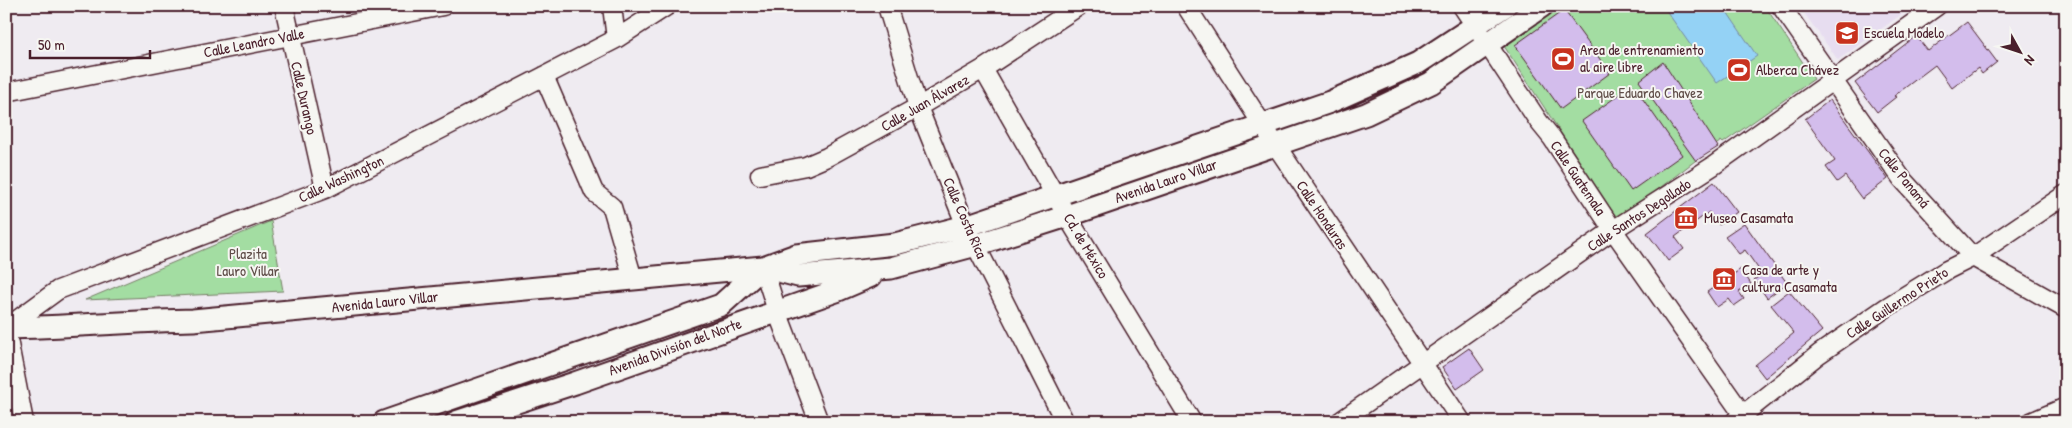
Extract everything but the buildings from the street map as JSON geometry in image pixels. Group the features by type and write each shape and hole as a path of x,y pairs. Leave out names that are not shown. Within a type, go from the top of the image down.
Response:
{"main road":[{"name":"Avenida Lauro Villar","path":"763,267 798,276 892,268 976,245 1068,216 1366,114 1431,83 1482,35 1505,6"},
{"name":"Avenida Lauro Villar","path":"6,328 66,327 140,321 193,320 763,267 796,255 895,244 966,226 1342,97 1482,35 1542,6"},
{"name":"Avenida División del Norte","path":"384,422 720,305 763,267"},
{"name":"Avenida División del Norte","path":"456,422 575,383 836,291 892,268"},
{"path":"567,358 575,383"}],"street":[{"name":"Calle Durango","path":"284,6 326,189"},
{"name":"Calle Leandro Valle","path":"6,92 443,6"},
{"path":"612,6 616,39"},
{"name":"Calle Washington","path":"6,328 58,290 326,189 616,39 667,6"},
{"name":"Calle Costa Rica","path":"887,6 918,108 966,226 1065,422"},
{"name":"Calle Juan Álvarez","path":"760,175 806,166 918,108 983,69 1079,6"},
{"name":"Calle Honduras","path":"1186,6 1275,144 1462,422"},
{"name":"Calle Guatemala","path":"1462,6 1538,122 1552,138 1742,419"},
{"name":"Calle Panamá","path":"1781,6 1902,179 1972,257 2066,309"},
{"name":"Calle Santos Degollado","path":"1339,422 1613,230 1713,166 1937,6"},
{"name":"Cd. de México","path":"983,69 1068,216 1192,422"},
{"path":"544,76 594,192 612,207 633,279"},
{"name":"Calle Guillermo Prieto","path":"1742,419 1819,354 1887,307 1972,257 2066,194"},
{"path":"763,267 777,311 819,422"},
{"path":"6,328 24,422"},
{"path":"2031,422 2066,407"}],"shaded area":[{"name":"Escuela Modelo","path":"1799,6 1913,6 1838,60"}],"green space":[{"name":"Parque Eduardo Chavez","path":"1557,6 1765,6 1814,79 1723,143 1721,141 1618,220 1502,43"},
{"name":"Plazita Lauro Villar","path":"271,221 283,291 85,300"}],"water":[{"path":"1663,6 1723,6 1757,56 1717,83"}],"place":[{"name":"Escuela Modelo","path":"1847,33"},
{"name":"Area de entrenamiento al aire libre","path":"1563,59"},
{"name":"Alberca Chávez","path":"1739,70"},
{"name":"Museo Casamata","path":"1686,218"},
{"name":"Casa de arte y cultura Casamata","path":"1724,279"}]}
